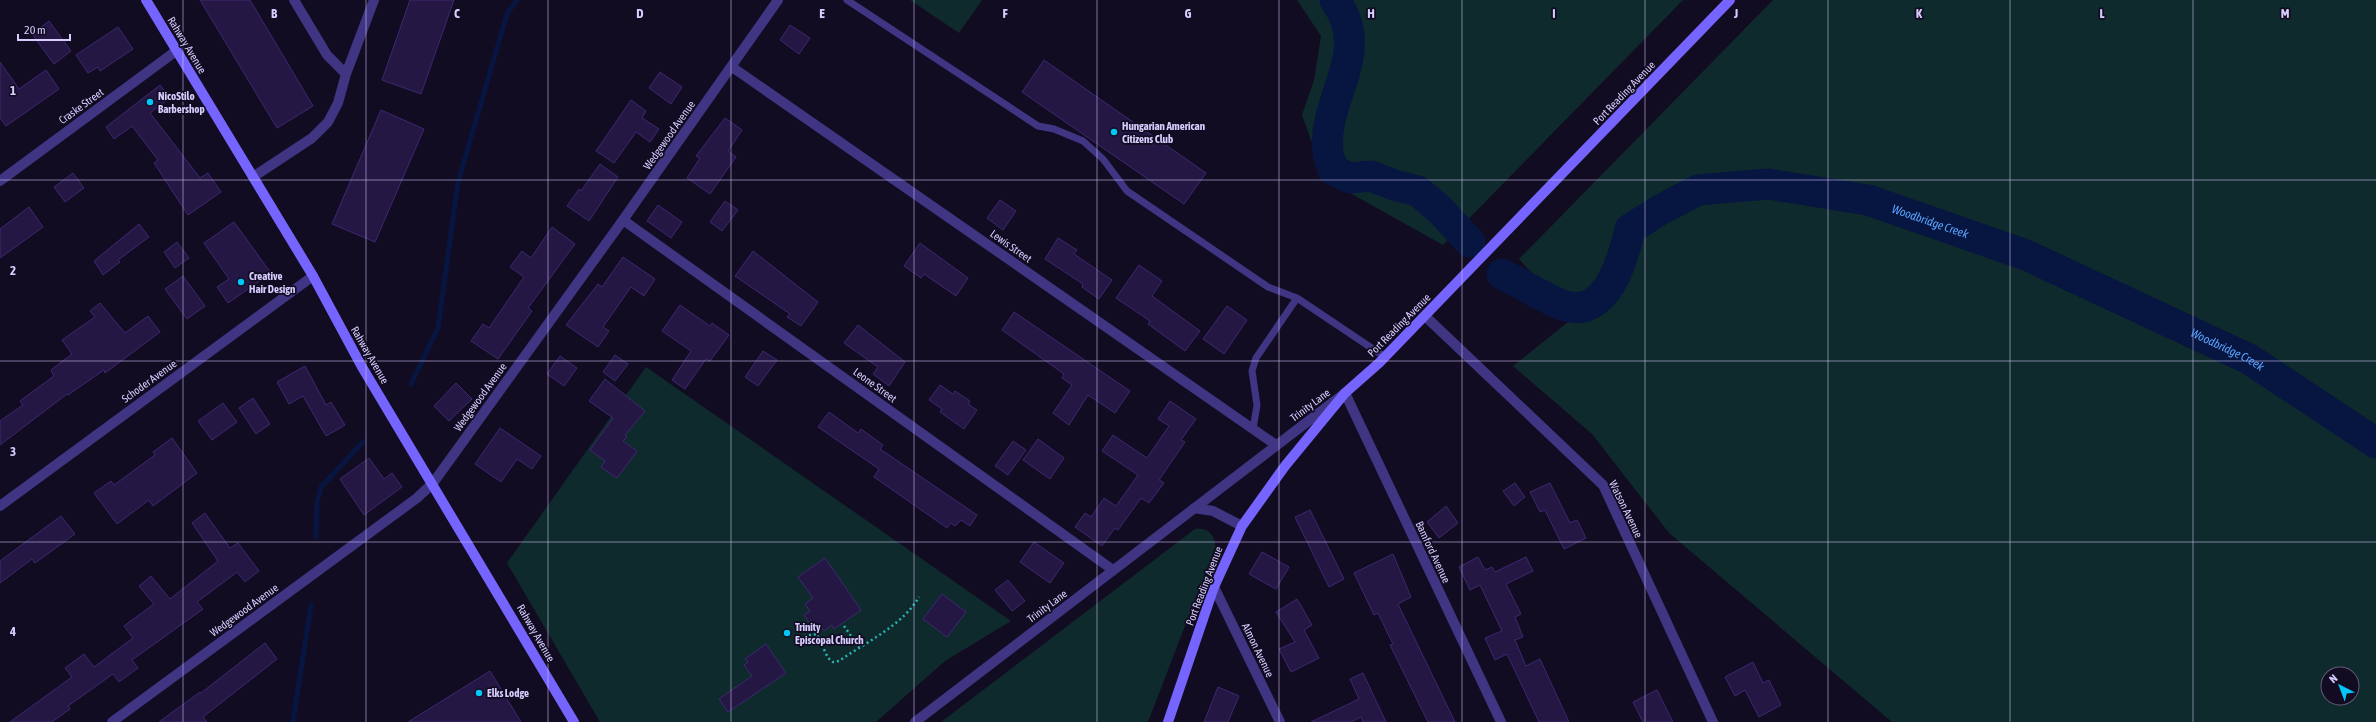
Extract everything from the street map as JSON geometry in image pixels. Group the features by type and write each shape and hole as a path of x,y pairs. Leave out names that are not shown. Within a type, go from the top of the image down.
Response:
{"main road":[{"name":"Rahway Avenue","path":"146,0 313,276 362,367 433,483 574,722"},
{"name":"Port Reading Avenue","path":"1168,722 1214,588 1242,526 1285,466 1345,393 1385,357 1730,0"}],"street":[{"path":"294,0 327,55 346,74"},
{"path":"253,177 321,131 334,113 346,74 374,0"},
{"name":"Wedgewood Avenue","path":"115,721 417,498 433,483 623,220 778,0"},
{"name":"Craske Street","path":"0,181 176,51"},
{"name":"Lewis Street","path":"732,67 1276,445"},
{"name":"Leone Street","path":"623,220 1113,570"},
{"name":"Schoder Avenue","path":"0,506 313,276"},
{"name":"Watson Avenue","path":"1425,316 1603,485 1713,722"},
{"name":"Trinity Lane","path":"915,722 1345,393"},
{"name":"Bamford Avenue","path":"1345,393 1500,722"},
{"path":"1194,508 1213,511 1242,526"},
{"name":"Almon Avenue","path":"1214,588 1280,722"}],"lane":[{"path":"847,0 1038,126 1054,130 1083,142 1103,158 1127,191 1268,287 1297,298 1385,357"},
{"path":"1253,429 1257,405 1252,371 1256,358 1297,298"}],"path":[{"path":"816,628 817,634 828,658 833,662 839,661 896,622 912,609 919,597"},
{"path":"844,626 859,647"},
{"path":"804,636 817,634"}],"green space":[{"path":"910,0 982,0 959,33"},
{"path":"1297,0 1683,0 1443,245 1325,179 1302,115 1314,80 1321,36"},
{"path":"1773,0 2376,0 2376,722 1892,722 1669,533 1592,434 1513,366 1573,318 1519,259"},
{"path":"646,367 1011,621 945,661 876,722 600,722 507,563"},
{"path":"1195,529 1204,529 1210,533 1214,539 1215,548 1148,722 941,722"}],"building":[{"path":"200,0 250,0 313,106 277,128"},
{"path":"410,0 454,0 421,94 382,80"},
{"path":"49,21 71,51 54,64 32,34"},
{"path":"790,25 810,38 799,54 780,40"},
{"path":"118,27 133,49 100,71 98,67 88,73 76,55"},
{"name":"Hungarian American Citizens Club","path":"1044,60 1206,173 1184,204 1022,92"},
{"path":"0,62 19,89 46,70 59,89 6,126 0,118"},
{"path":"660,72 682,87 671,104 649,88"},
{"path":"160,85 170,98 150,113 200,178 208,173 221,192 188,215 154,163 158,160 132,126 114,139 106,127"},
{"path":"631,100 646,111 642,118 659,129 650,142 636,132 614,163 596,151"},
{"path":"381,110 424,129 375,242 332,224"},
{"path":"725,118 742,130 728,151 736,157 710,194 687,178 700,158 696,156"},
{"path":"600,164 618,177 589,221 567,206 579,189 581,191"},
{"path":"73,173 84,188 65,202 54,187"},
{"path":"1000,200 1016,211 1003,230 987,218"},
{"path":"725,201 738,210 722,231 710,222"},
{"path":"658,205 682,222 671,238 647,221"},
{"path":"29,207 43,227 0,258 0,229"},
{"path":"234,222 271,273 228,303 217,287 229,279 204,243"},
{"path":"139,224 149,237 118,260 120,262 103,275 94,261"},
{"path":"552,227 575,244 528,308 532,311 498,359 471,341 483,324 489,328 524,277 510,267 522,251 531,258"},
{"path":"1058,238 1077,250 1074,254 1112,280 1099,299 1082,287 1083,284 1045,259"},
{"path":"177,242 189,258 175,268 164,252"},
{"path":"920,243 968,278 956,296 924,274 921,278 904,266"},
{"path":"753,251 818,302 801,326 787,317 790,314 735,276"},
{"path":"623,257 655,279 644,296 631,287 603,327 609,331 598,347 566,325 598,284 602,287"},
{"path":"1139,265 1162,281 1152,296 1200,331 1185,351 1148,324 1150,321 1116,298"},
{"path":"183,276 205,306 187,319 165,289"},
{"path":"100,303 125,333 148,316 160,332 105,373 104,370 68,395 67,394 0,445 0,421 23,405 20,401 54,376 51,370 72,354 62,340 95,317 90,311"},
{"path":"680,305 710,326 712,323 729,335 710,361 706,359 685,389 672,380 691,351 662,331"},
{"path":"1227,306 1247,320 1224,354 1203,339"},
{"path":"1014,312 1130,391 1115,413 1088,395 1069,425 1053,413 1072,385 1062,378 1064,374 1002,330"},
{"path":"858,325 905,362 889,386 873,374 878,367 844,343"},
{"path":"763,351 777,360 758,386 745,377"},
{"path":"615,355 628,364 615,381 603,372"},
{"path":"560,356 577,368 564,386 547,374"},
{"path":"305,366 326,405 331,402 345,425 326,436 303,396 289,404 277,382"},
{"path":"605,379 645,411 625,435 627,437 623,441 637,451 617,478 601,467 605,461 590,450 613,418 589,401"},
{"path":"456,383 472,399 449,421 434,406"},
{"path":"940,385 953,394 955,391 970,401 968,404 977,410 964,429 940,412 942,409 929,400"},
{"path":"253,398 270,424 256,434 239,408"},
{"path":"1170,401 1196,419 1181,440 1185,442 1159,480 1164,483 1149,503 1141,498 1118,530 1115,528 1102,546 1075,527 1085,513 1091,517 1104,498 1116,506 1138,475 1102,451 1113,435 1147,458 1169,426 1158,419"},
{"path":"223,403 237,422 212,440 198,421"},
{"path":"829,412 858,433 861,429 883,445 880,449 977,515 970,526 961,520 955,526 951,523 947,528 874,477 879,469 818,427"},
{"path":"500,428 541,456 532,469 517,459 501,482 475,464"},
{"path":"172,438 197,473 153,506 149,500 117,524 94,493 111,481 114,485 155,455 153,452"},
{"path":"1038,439 1064,458 1050,479 1023,460"},
{"path":"1013,441 1026,450 1008,475 995,466"},
{"path":"369,458 384,479 392,473 402,487 364,515 340,479"},
{"path":"1515,483 1525,497 1514,506 1503,491"},
{"path":"1550,483 1570,523 1577,520 1586,538 1564,549 1545,510 1540,512 1530,492"},
{"path":"1446,506 1458,523 1439,538 1427,522"},
{"path":"1310,510 1344,579 1329,587 1295,517"},
{"path":"205,513 230,548 238,543 259,571 245,582 237,572 197,602 203,609 132,660 138,668 119,682 113,674 68,706 70,709 52,722 10,722 72,677 65,668 84,654 94,667 133,638 124,626 154,604 139,586 151,576 170,599 218,561 192,523"},
{"path":"61,516 75,534 35,563 32,559 0,583 0,561"},
{"path":"1034,542 1064,563 1050,583 1020,562"},
{"path":"1262,552 1289,567 1276,589 1249,574"},
{"path":"1393,554 1411,597 1398,604 1455,722 1428,722 1390,645 1393,644 1378,613 1374,615 1354,573"},
{"path":"1478,557 1485,570 1492,567 1495,572 1526,557 1533,571 1506,584 1521,614 1515,617 1523,637 1515,640 1526,666 1540,659 1569,722 1539,722 1507,654 1495,660 1485,638 1502,631 1480,585 1470,590 1459,567"},
{"path":"825,558 861,610 834,629 832,625 824,631 818,623 812,627 804,615 810,611 805,604 813,598 798,577"},
{"path":"1008,580 1025,601 1012,611 995,590"},
{"path":"942,594 966,612 947,637 923,619"},
{"path":"1297,599 1312,625 1304,630 1319,658 1291,672 1279,649 1295,642 1276,612"},
{"path":"265,643 277,659 203,717 207,722 159,722 200,692 201,693"},
{"path":"766,644 786,673 728,712 719,699 752,676 744,665 748,662 745,659"},
{"path":"1753,662 1763,683 1769,680 1781,705 1759,717 1745,690 1735,696 1725,677"},
{"name":"Elks Lodge","path":"490,671 521,722 408,722"},
{"path":"1363,673 1386,722 1363,722 1361,717 1351,722 1311,722 1359,699 1350,679"},
{"path":"1218,687 1239,696 1228,722 1204,722"},
{"path":"1657,690 1673,722 1643,722 1633,702"}],"waterway":[{"path":"411,384 438,328 458,182 507,14 517,0"},
{"name":"Woodbridge Creek","path":"1335,0 1346,20 1349,39 1348,58 1344,76 1332,113 1328,133 1328,153 1333,170 1350,178 1371,176 1394,185 1418,191 1439,209 1470,242"},
{"name":"Woodbridge Creek","path":"1502,274 1554,302 1578,308 1591,304 1601,296 1610,284 1623,256 1630,229 1660,210 1698,190 1768,184 1868,200 2026,255 2249,359 2376,443"},
{"path":"316,537 317,502 321,487 363,442"},
{"path":"293,722 311,605"}],"place":[{"name":"NicoStilo Barbershop","path":"150,102"},
{"name":"Hungarian American Citizens Club","path":"1114,132"},
{"name":"Creative Hair Design","path":"241,282"},
{"name":"Trinity Episcopal Church","path":"787,633"},
{"name":"Elks Lodge","path":"479,693"}]}
